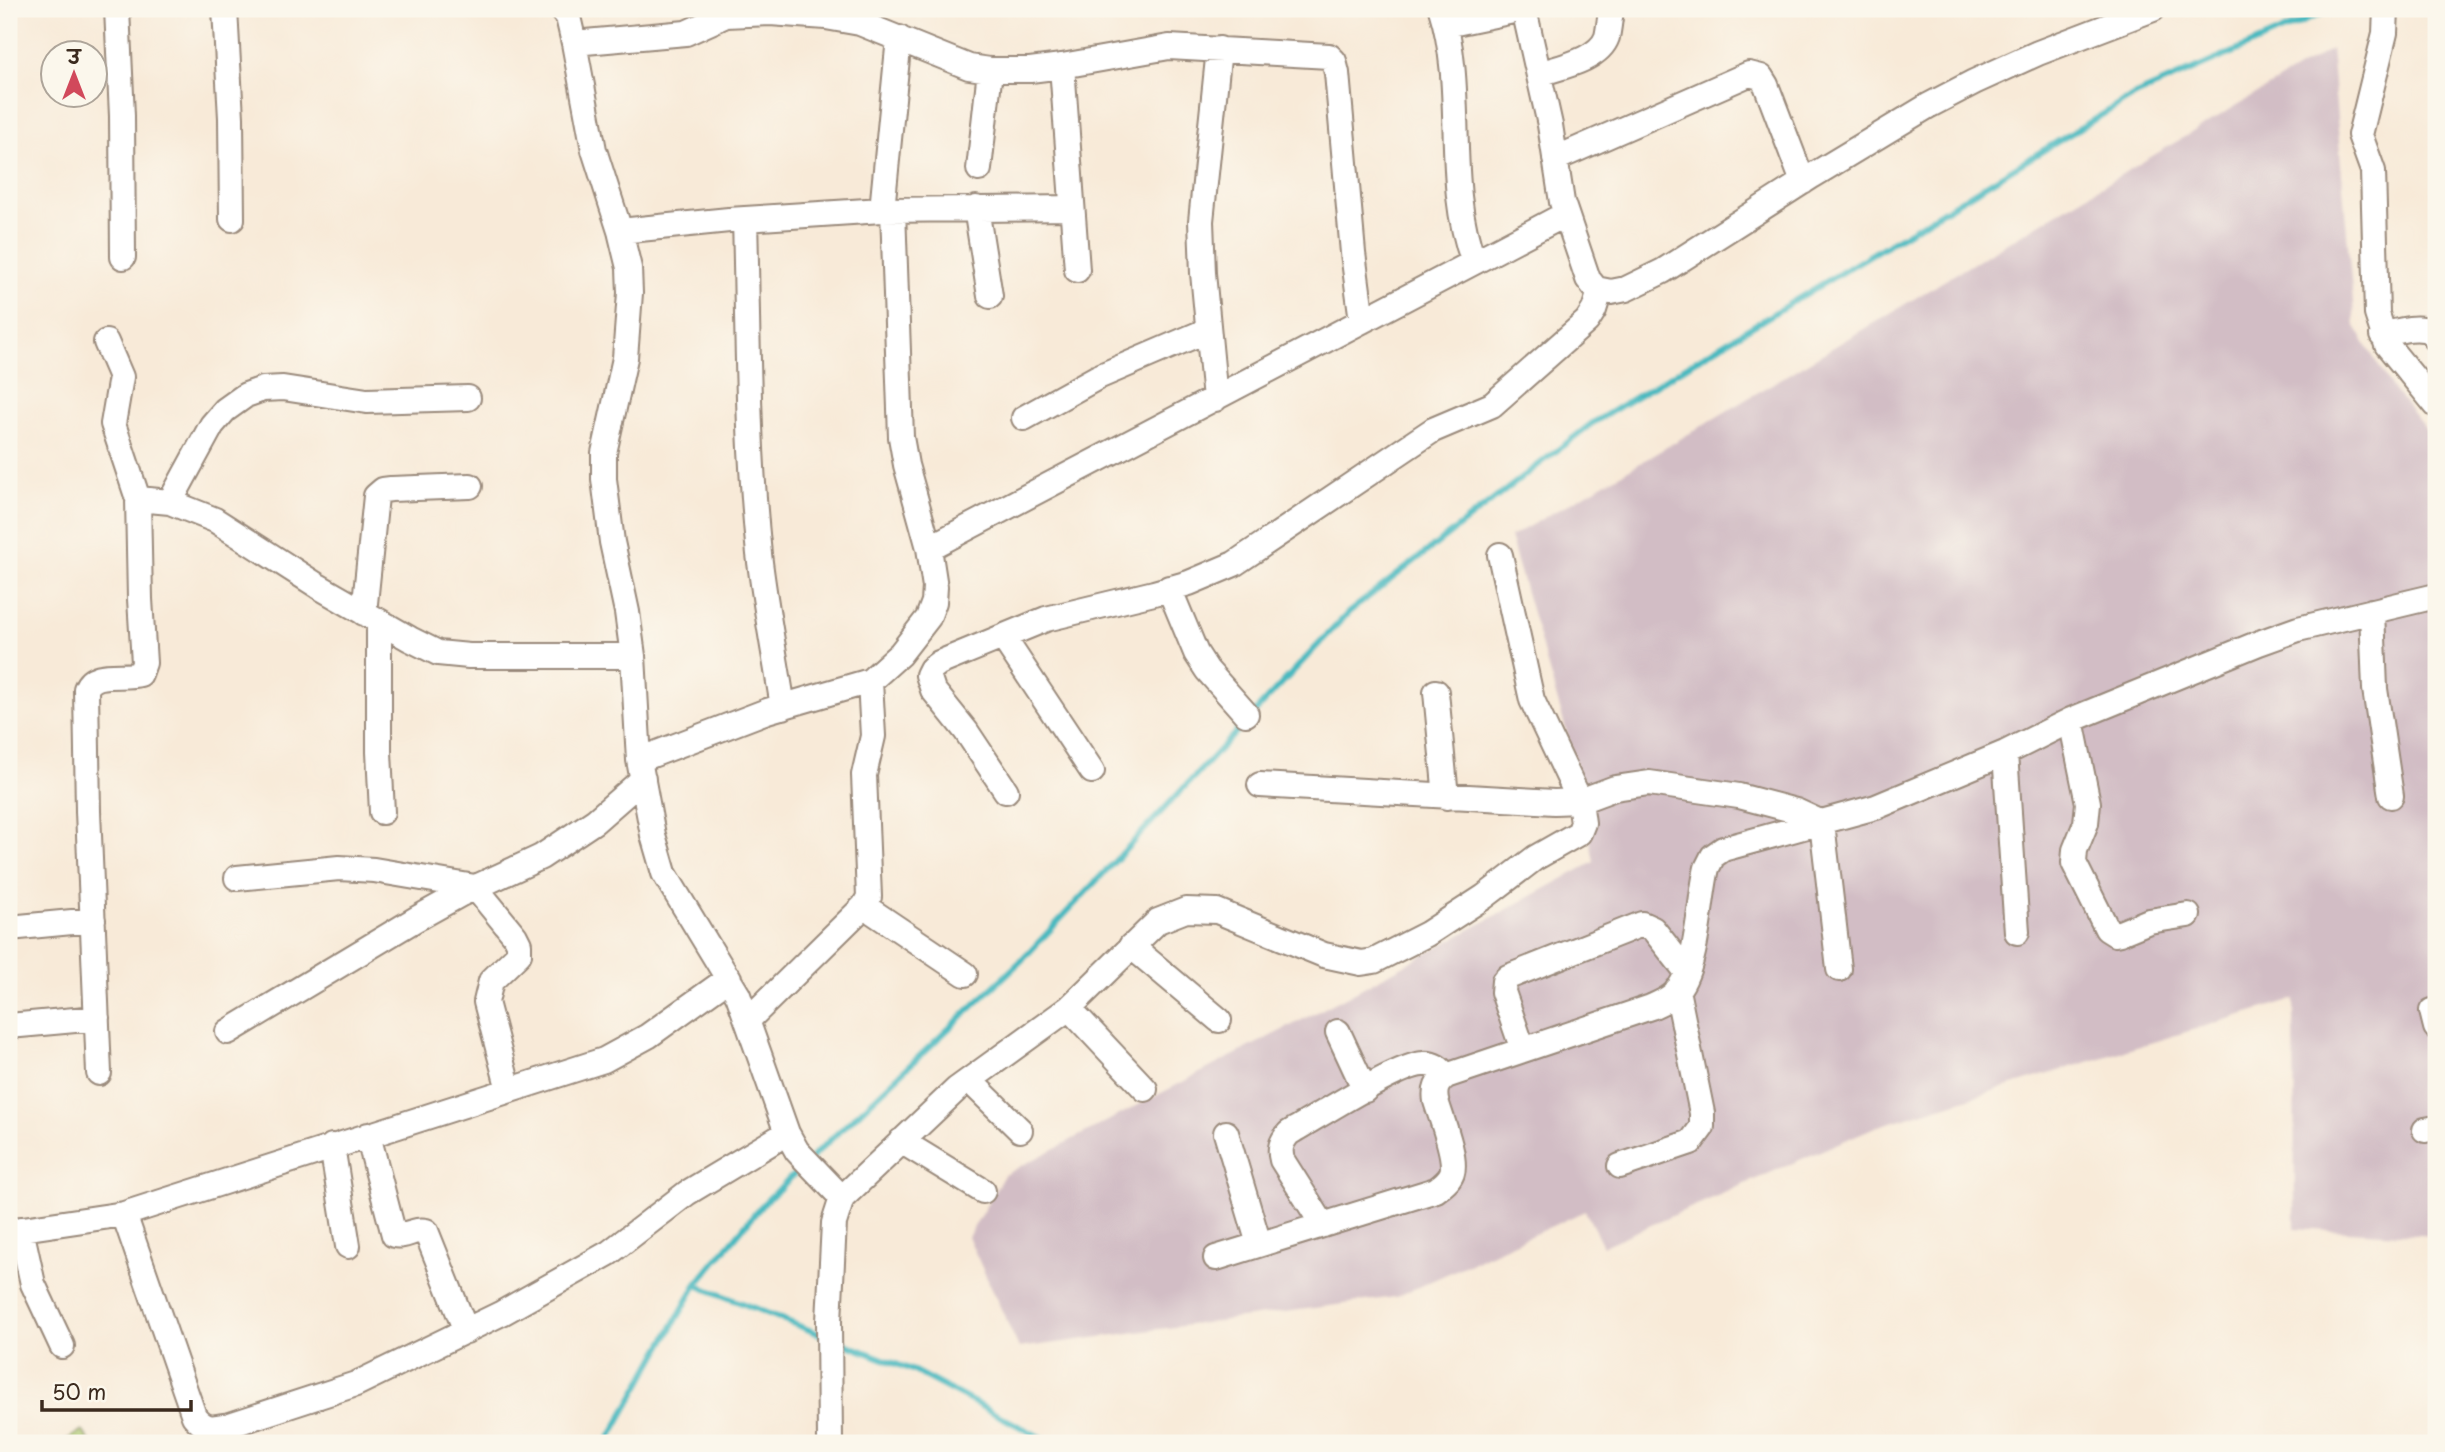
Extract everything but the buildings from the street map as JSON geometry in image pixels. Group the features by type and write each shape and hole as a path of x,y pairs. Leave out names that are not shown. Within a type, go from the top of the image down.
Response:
{"street":[{"path":"117,9 122,116 122,257"},
{"path":"225,9 231,118 232,219"},
{"path":"1474,262 1461,220 1450,50 1444,17 1524,9 1566,214 1588,279 1593,287 1600,291 1626,289 1663,271 1928,106 1974,82 2038,53 2153,9"},
{"path":"1539,74 1570,64 1598,50 1607,36 1611,9"},
{"path":"566,11 594,150 620,230 629,268 630,293 625,358 604,453 604,478 612,542 627,612 641,770 653,835 664,873 729,978 748,1020 787,1133 797,1151 842,1198"},
{"path":"574,43 686,33 715,18 733,14 826,13 860,23 969,67 990,70 1030,70 1062,66 1153,48 1326,55 1334,61 1338,73 1353,253 1362,321"},
{"path":"2386,21 2360,135 2373,171 2375,299 2382,335 2436,405"},
{"path":"228,1032 416,919 475,887 541,857 595,821 641,770 713,730 870,681 900,654 928,618 934,602 934,586 929,548 901,437 887,210 898,38"},
{"path":"1215,399 1201,221 1219,49"},
{"path":"1062,66 1077,270"},
{"path":"979,169 990,70"},
{"path":"1555,159 1749,74 1761,77 1766,85 1803,182"},
{"path":"975,208 990,296"},
{"path":"620,230 887,210 1071,208"},
{"path":"929,548 1566,214"},
{"path":"745,219 748,387 755,508 783,707"},
{"path":"1006,791 966,732 933,690 928,675 931,669 939,663 1046,619 1169,589 1234,564 1433,430 1492,405 1587,321 1600,291"},
{"path":"2382,335 2424,328 2435,333"},
{"path":"1024,418 1098,377 1208,330"},
{"path":"99,1073 88,811 86,689 89,681 96,677 131,676 144,670 138,499 113,424 121,377 106,342"},
{"path":"170,502 212,425 225,410 246,395 263,389 283,388 367,401 468,398"},
{"path":"382,812 372,617 376,496 383,490 391,489 470,486"},
{"path":"138,499 170,502 215,520 372,617 438,653 468,656 633,656"},
{"path":"830,1443 829,1321 834,1223 842,1198 970,1080 1069,1008 1158,921 1186,911 1207,909 1227,914 1324,955 1361,963 1374,961 1427,934 1484,897 1535,858 1577,835 1583,823 1580,801 1532,700 1500,555"},
{"path":"1169,589 1196,653 1207,670 1246,714"},
{"path":"1216,1258 1436,1189 1446,1183 1452,1174 1453,1162 1435,1090 1438,1083 1446,1076 1667,1000 1682,981 1707,867 1713,856 1723,849 1876,807 2005,753 2071,720 2298,629 2436,596"},
{"path":"2372,611 2375,689 2391,796"},
{"path":"1003,637 1092,771"},
{"path":"748,1020 864,906 869,889 864,775 873,736 870,681"},
{"path":"1436,692 1446,797"},
{"path":"2071,720 2088,803 2074,863 2103,921 2115,934 2149,921 2188,915"},
{"path":"2005,753 2017,932"},
{"path":"1260,785 1554,803 1580,801 1615,788 1649,783 1739,796 1796,811 1822,823"},
{"path":"1822,823 1839,969"},
{"path":"237,878 339,868 374,870 475,887 497,912 519,944 519,954 491,981 485,1002 509,1090"},
{"path":"864,906 965,974"},
{"path":"9,928 93,920"},
{"path":"1523,1050 1503,992 1504,981 1508,977 1642,924 1653,929 1682,981 1702,1127 1691,1142 1620,1166"},
{"path":"1131,946 1219,1020"},
{"path":"62,1346 33,1284 15,1230 124,1214 604,1060 630,1048 729,978"},
{"path":"1069,1008 1145,1089"},
{"path":"9,1026 97,1018"},
{"path":"1338,1032 1364,1090"},
{"path":"1323,1224 1282,1160 1281,1145 1289,1133 1403,1070 1422,1064 1438,1067 1446,1076"},
{"path":"970,1080 1020,1130"},
{"path":"124,1214 194,1416 201,1426 212,1428 326,1396 466,1331 609,1253 687,1193 787,1133"},
{"path":"1226,1133 1259,1244"},
{"path":"368,1135 394,1235 426,1231 466,1331"},
{"path":"901,1141 982,1192"},
{"path":"332,1146 348,1246"}],"shaded area":[{"path":"2331,49 2355,326 2390,385 2436,442 2436,1236 2295,1228 2294,999 1875,1127 1603,1246 1585,1211 1396,1297 1019,1348 968,1237 1004,1175 1342,999 1594,862 1576,764 1510,537 1630,469"}],"green space":[{"path":"82,1430 91,1443 62,1443"}],"waterway":[{"path":"812,1157 1022,960 1349,612 1591,424 2133,96 2332,9"},
{"path":"607,1443 696,1285 762,1205 804,1165"},
{"path":"696,1285 822,1335"},
{"path":"835,1340 914,1371 1051,1443"}]}
